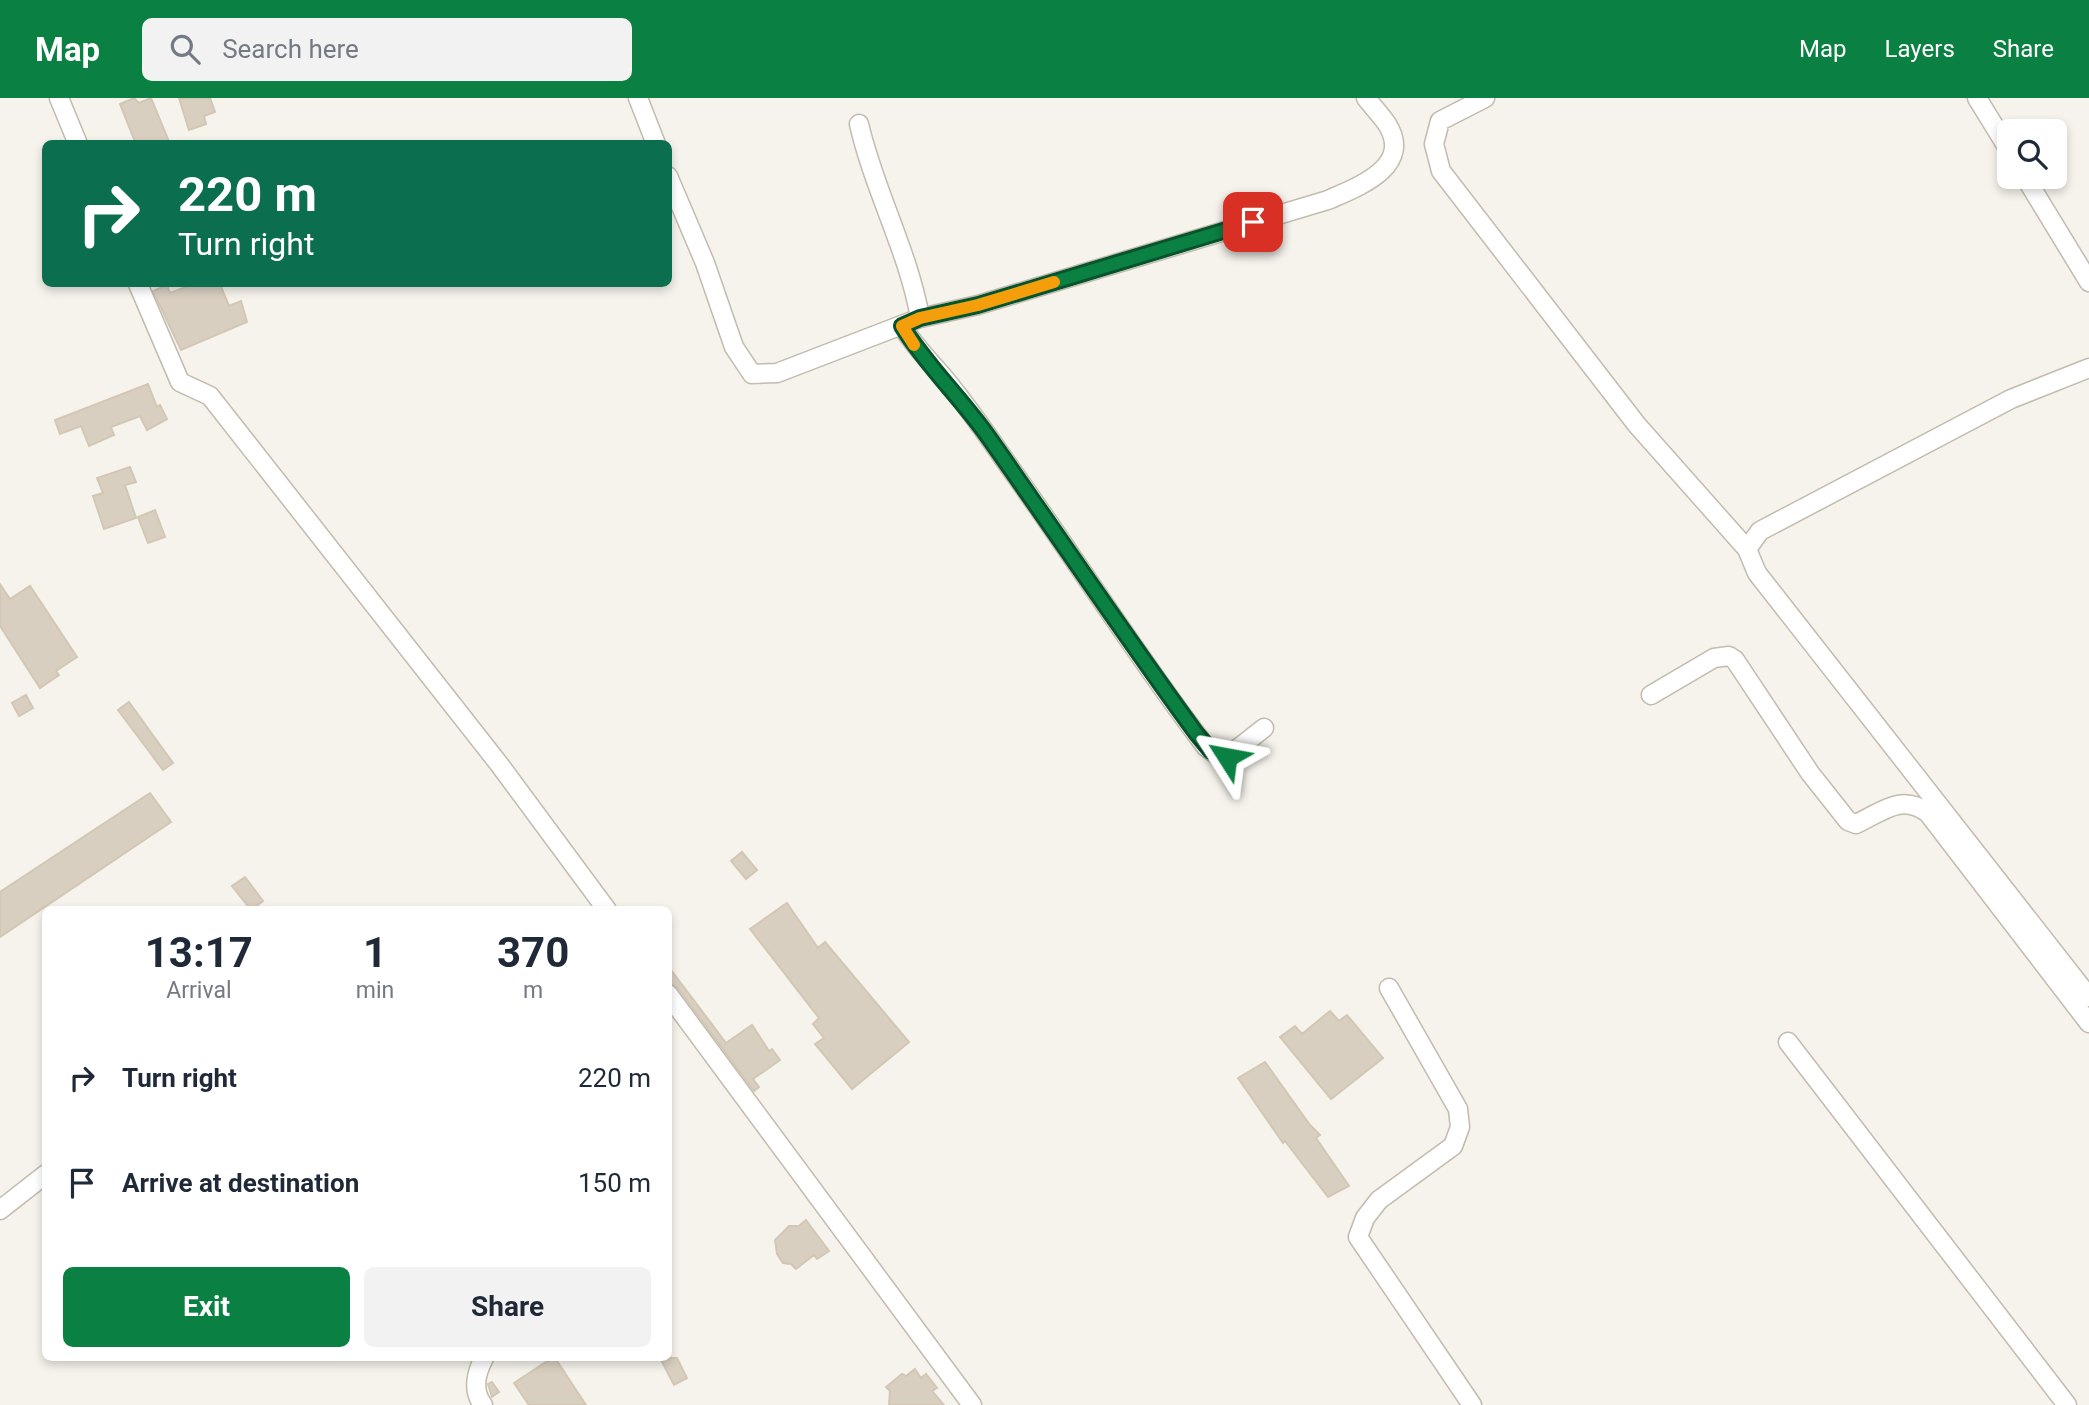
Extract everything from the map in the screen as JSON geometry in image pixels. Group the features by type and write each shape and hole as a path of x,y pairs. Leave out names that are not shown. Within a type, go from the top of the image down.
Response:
{"street":[{"path":"59,98 76,140"},
{"path":"638,98 654,140"},
{"path":"672,185 705,263 734,347 752,374 777,373 920,318 978,305 1328,200 1370,182 1386,167 1393,140 1388,125 1366,98"},
{"path":"1485,98 1440,121 1434,144 1441,171 1637,425 1747,549 1757,573 2089,997"},
{"path":"1979,99 1997,130"},
{"path":"859,124 872,174 909,275 920,318"},
{"path":"2032,189 2089,282"},
{"path":"139,287 180,382 210,396 499,764 604,906"},
{"path":"902,326 914,345 944,378 984,431 1059,535 1102,604 1206,747 1217,755 1227,757 1264,728"},
{"path":"1747,549 1760,531 2011,399 2089,368"},
{"path":"1651,695 1714,658 1729,656 1735,660 1810,773 1850,824 1898,804 1911,804 1928,813 2089,1023"},
{"path":"1389,988 1458,1109 1460,1127 1453,1146 1379,1200 1365,1218 1358,1237 1472,1405"},
{"path":"672,999 972,1405"},
{"path":"1788,1042 2067,1405"},
{"path":"0,1210 42,1177"},
{"path":"482,1361 477,1371 476,1396 483,1405"}],"building":[{"path":"134,98 139,103 151,98 168,140 134,140 120,104"},
{"path":"179,98 210,98 215,112 204,116 206,124 189,130"},
{"path":"168,287 170,293 186,287 221,287 229,306 241,301 247,322 181,350 153,291"},
{"path":"148,384 157,407 160,405 167,419 147,430 140,416 111,427 114,435 89,446 81,426 60,434 55,420"},
{"path":"130,467 136,482 125,485 136,518 104,529 93,496 103,493 97,478"},
{"path":"155,510 165,537 148,543 138,517"},
{"path":"0,584 10,599 30,586 77,657 56,671 59,675 40,688 0,626"},
{"path":"26,695 33,708 19,716 12,703"},
{"path":"129,702 173,763 163,770 118,710"},
{"path":"150,793 171,822 46,906 42,906 42,909 0,937 0,892"},
{"path":"742,852 757,870 746,879 731,861"},
{"path":"245,877 263,901 256,906 248,906 232,886"},
{"path":"787,903 818,948 825,942 909,1042 852,1089 815,1044 824,1038 813,1024 819,1018 750,929"},
{"path":"672,971 726,1043 752,1025 769,1051 772,1049 780,1060 753,1079 759,1087 754,1091 677,987 672,985"},
{"path":"1330,1011 1339,1021 1347,1015 1383,1058 1331,1099 1280,1037 1295,1026 1302,1034"},
{"path":"1265,1062 1320,1135 1316,1138 1349,1186 1328,1197 1285,1141 1283,1143 1238,1078"},
{"path":"806,1220 829,1251 817,1259 814,1255 796,1269 791,1264 783,1263 777,1254 775,1240 789,1226 799,1226"},
{"path":"677,1358 687,1378 674,1385 662,1361"},
{"path":"547,1361 557,1361 586,1405 529,1405 514,1383"},
{"path":"915,1369 921,1378 926,1374 937,1388 932,1391 944,1405 889,1405 890,1391 886,1387 902,1374 906,1376"},
{"path":"492,1382 499,1392 492,1397 488,1384"}],"slow traffic":[{"path":"914,345 902,326 920,318 978,305 1054,282"}],"route":[{"path":"1227,757 1217,755 1206,747 1102,604 1059,535 984,431 944,378 914,345 902,326 920,318 978,305 1253,222"}]}
